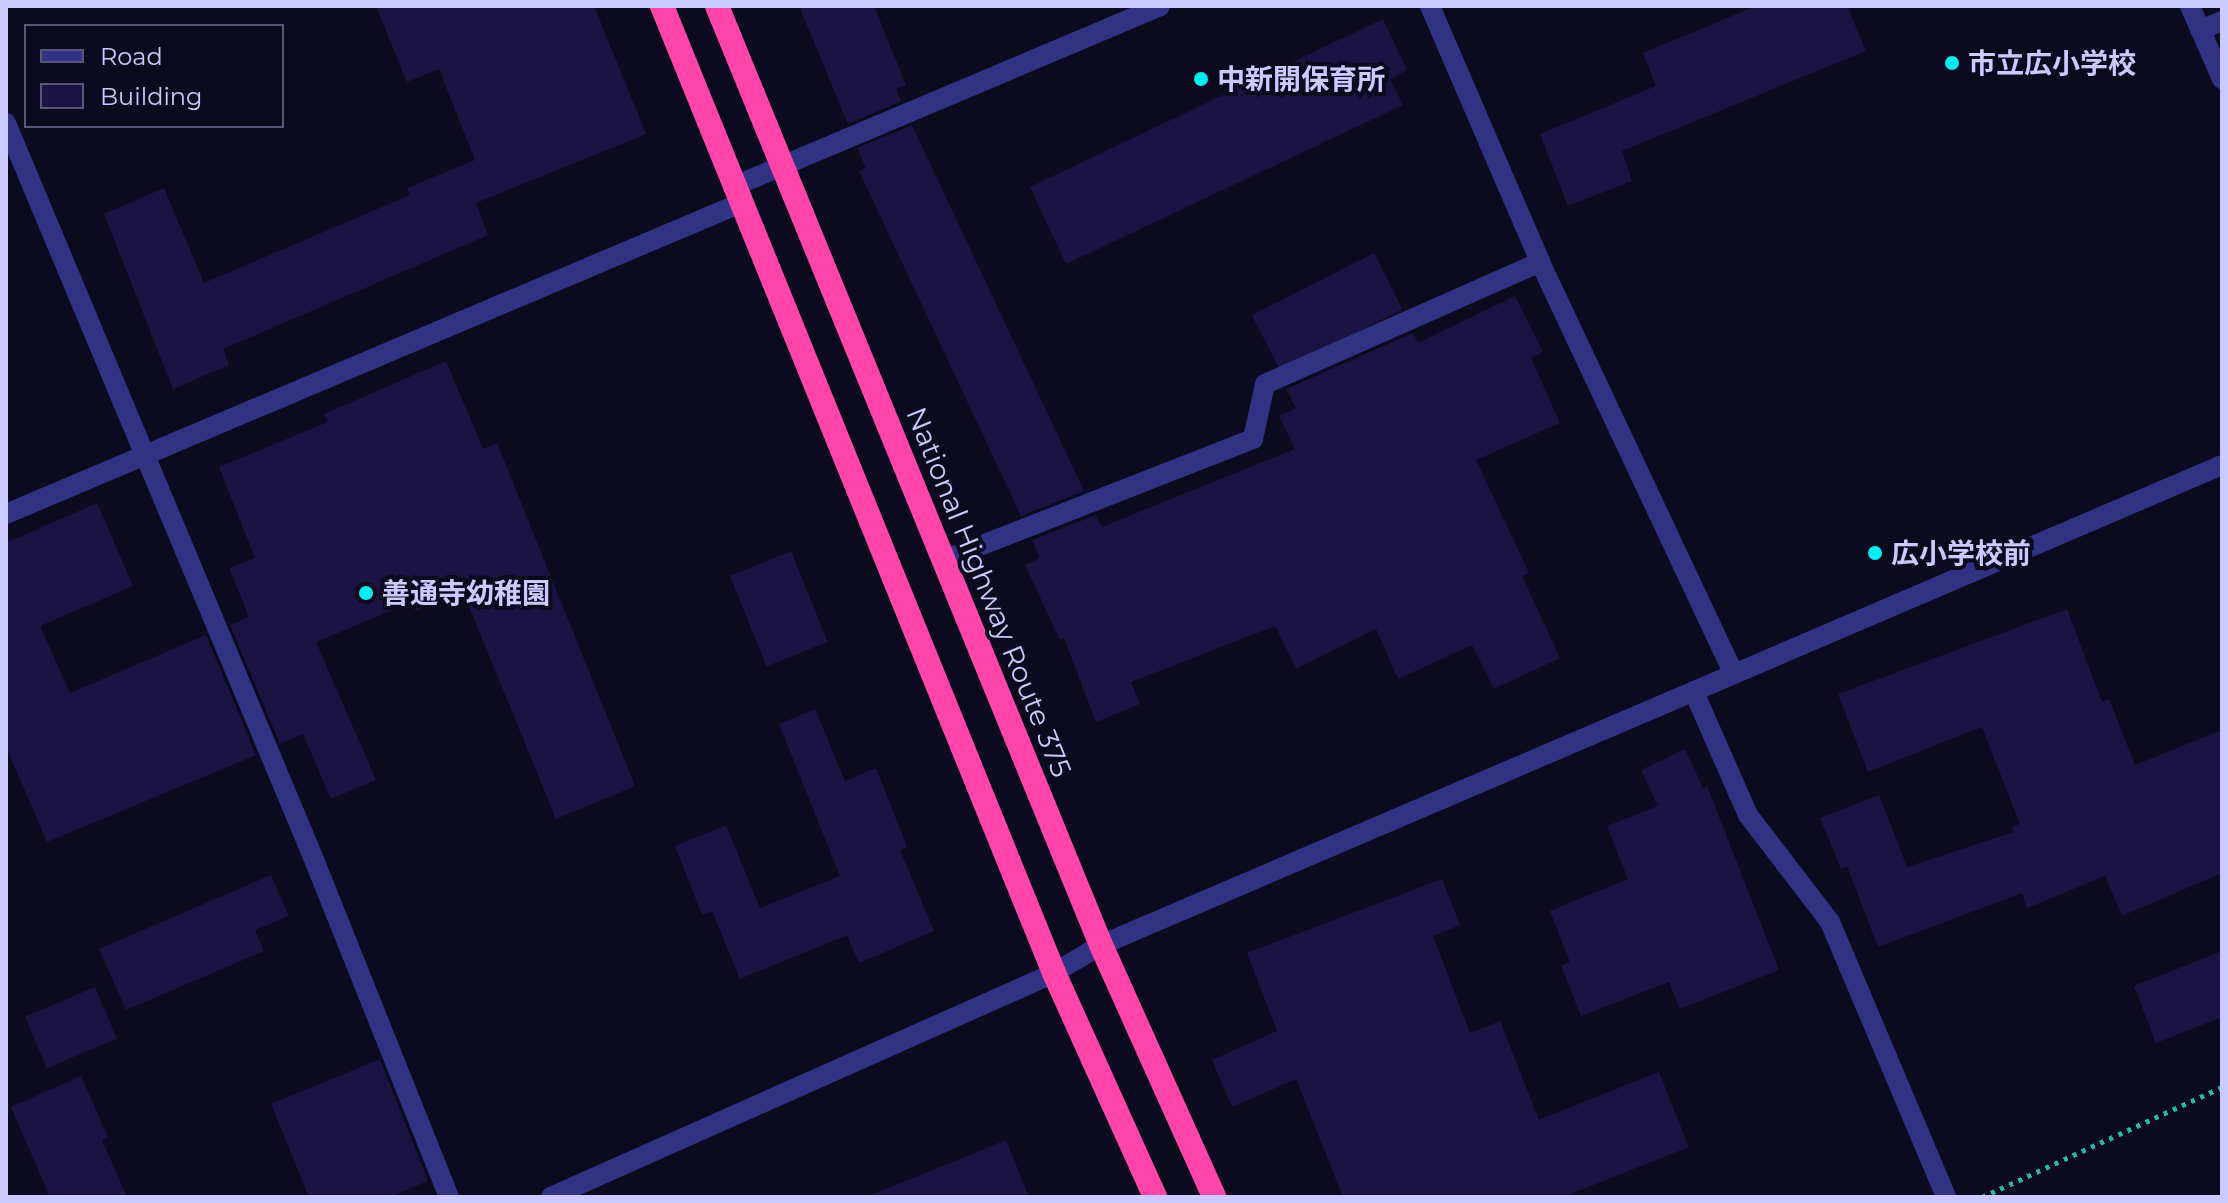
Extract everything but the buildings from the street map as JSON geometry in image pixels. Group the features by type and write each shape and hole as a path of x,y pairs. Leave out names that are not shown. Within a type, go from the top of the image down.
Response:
{"highway":[{"path":"662,6 1054,973 1155,1197"},
{"name":"National Highway Route 375","path":"717,6 1101,945 1214,1197"}],"street":[{"path":"6,514 740,194 782,166 1160,6"},
{"path":"1430,6 1540,262 1734,674"},
{"path":"2190,6 2222,79"},
{"path":"2200,30 2222,21"},
{"path":"6,123 146,455 449,1197"},
{"path":"944,560 1253,439 1265,384 1540,262"},
{"path":"551,1197 1054,973 1101,945 2222,465"},
{"path":"1694,692 1748,815 1830,922 1946,1197"}],"path":[{"path":"1982,1197 2222,1087"}],"place":[{"name":"市立広小学校","path":"1952,63"},
{"name":"中新開保育所","path":"1201,79"},
{"name":"広小学校前","path":"1875,553"},
{"name":"善通寺幼稚園","path":"366,593"}]}
